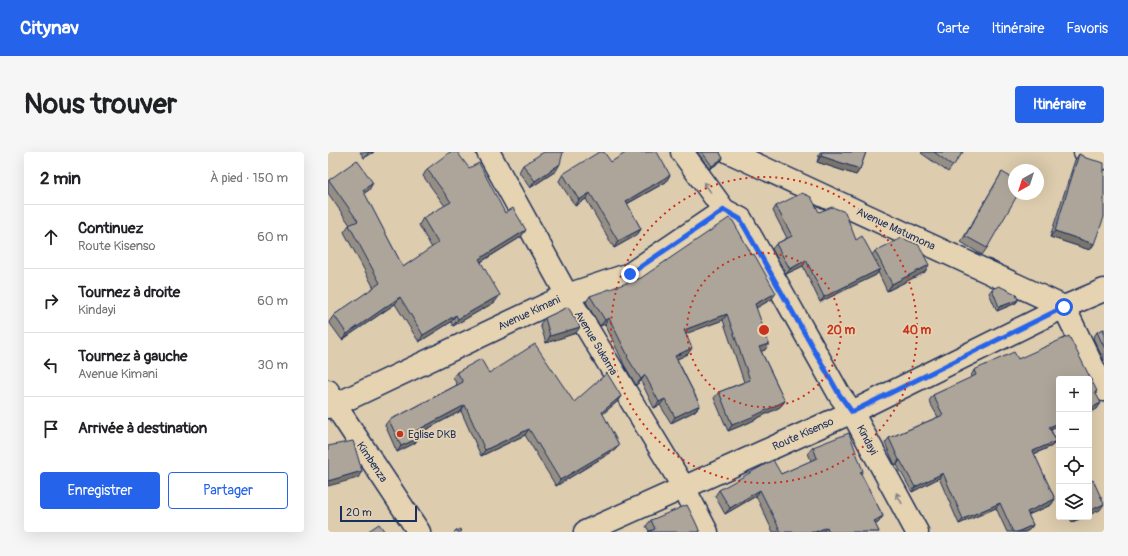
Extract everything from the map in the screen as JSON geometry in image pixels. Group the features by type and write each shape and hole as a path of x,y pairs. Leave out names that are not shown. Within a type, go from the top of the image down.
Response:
{"street":[{"name":"Kindayi","path":"682,152 724,210 740,219 839,394 852,412 917,532"},
{"name":"Avenue Matumona","path":"729,152 1064,307"},
{"path":"1085,152 1104,158"},
{"name":"Avenue Sukama","path":"491,154 567,295 684,488 707,532"},
{"name":"Avenue Kimani","path":"330,401 567,295 630,274 724,210"},
{"name":"Route Kisenso","path":"585,532 852,412 1064,307 1104,290"},
{"path":"1064,307 1104,390"},
{"name":"Kimbenza","path":"330,401 419,532"}],"building":[{"path":"450,152 457,152 469,168 479,163 505,213 513,208 526,230 479,259 500,295 458,319 456,315 423,335 400,297 347,334 334,315 380,283 349,225 358,221 329,180 357,160 373,183 363,190 403,267 438,243 423,218 451,202 427,169"},
{"path":"544,152 563,152 560,164 535,181 523,165"},
{"path":"599,152 604,152 611,162 627,152 657,152 670,175 626,201 641,229 618,241 590,193 579,200 563,174"},
{"path":"702,152 720,152 723,158 712,166"},
{"path":"822,152 866,152 860,169 821,156"},
{"path":"934,152 963,152 953,166"},
{"path":"1079,154 1086,158 1104,163 1104,217 1094,244 1055,231"},
{"path":"1002,172 1008,176 1008,200 1015,200 987,248 965,236"},
{"path":"802,193 811,197 819,212 832,207 845,212 856,240 862,236 880,269 824,297 806,260 790,269 776,244 792,236 776,206"},
{"path":"729,218 733,221 752,255 754,254 776,293 755,304 769,344 759,347 785,401 732,425 719,392 750,380 727,314 684,330 692,348 675,356 700,405 675,417 665,399 659,402 645,375 641,379 627,357 628,356 609,318 605,320 590,296 641,278"},
{"path":"902,238 919,245 929,265 892,284 875,251"},
{"path":"999,286 1016,294 1018,300 999,307 992,289"},
{"path":"568,307 580,327 550,336 545,318"},
{"path":"1104,329 1104,347 1097,332"},
{"path":"1069,336 1089,376 1056,376 1056,424 1049,427 1056,441 1033,451 1055,499 1027,512 1033,525 1017,532 1013,532 1000,503 963,519 943,473 915,487 899,460 889,438 943,415 933,395 976,375 974,370 1014,352 1018,359"},
{"path":"535,344 574,402 607,373 621,396 602,412 619,445 560,480 529,429 485,450 465,405 416,431 419,438 401,446 389,420 463,382 457,372 481,359 489,373"},
{"path":"1092,381 1097,391 1095,392 1101,403 1092,408"},
{"path":"849,433 863,471 860,472 883,516 874,521 879,532 829,532 827,527 815,532 781,532 760,490 730,508 719,490 773,460 781,474 817,458 813,447"},
{"path":"353,441 362,471 328,481 328,446"},
{"path":"1092,480 1104,504 1092,510 1092,484"},
{"path":"687,505 700,532 648,532 655,529 651,520"},
{"path":"379,524 385,532 367,532"},
{"path":"460,529 461,532 454,532"}],"place":[{"name":"Eglise DKB","path":"400,434"}],"route":[{"path":"630,274 724,210 740,219 839,394 852,412 1064,307"}]}
